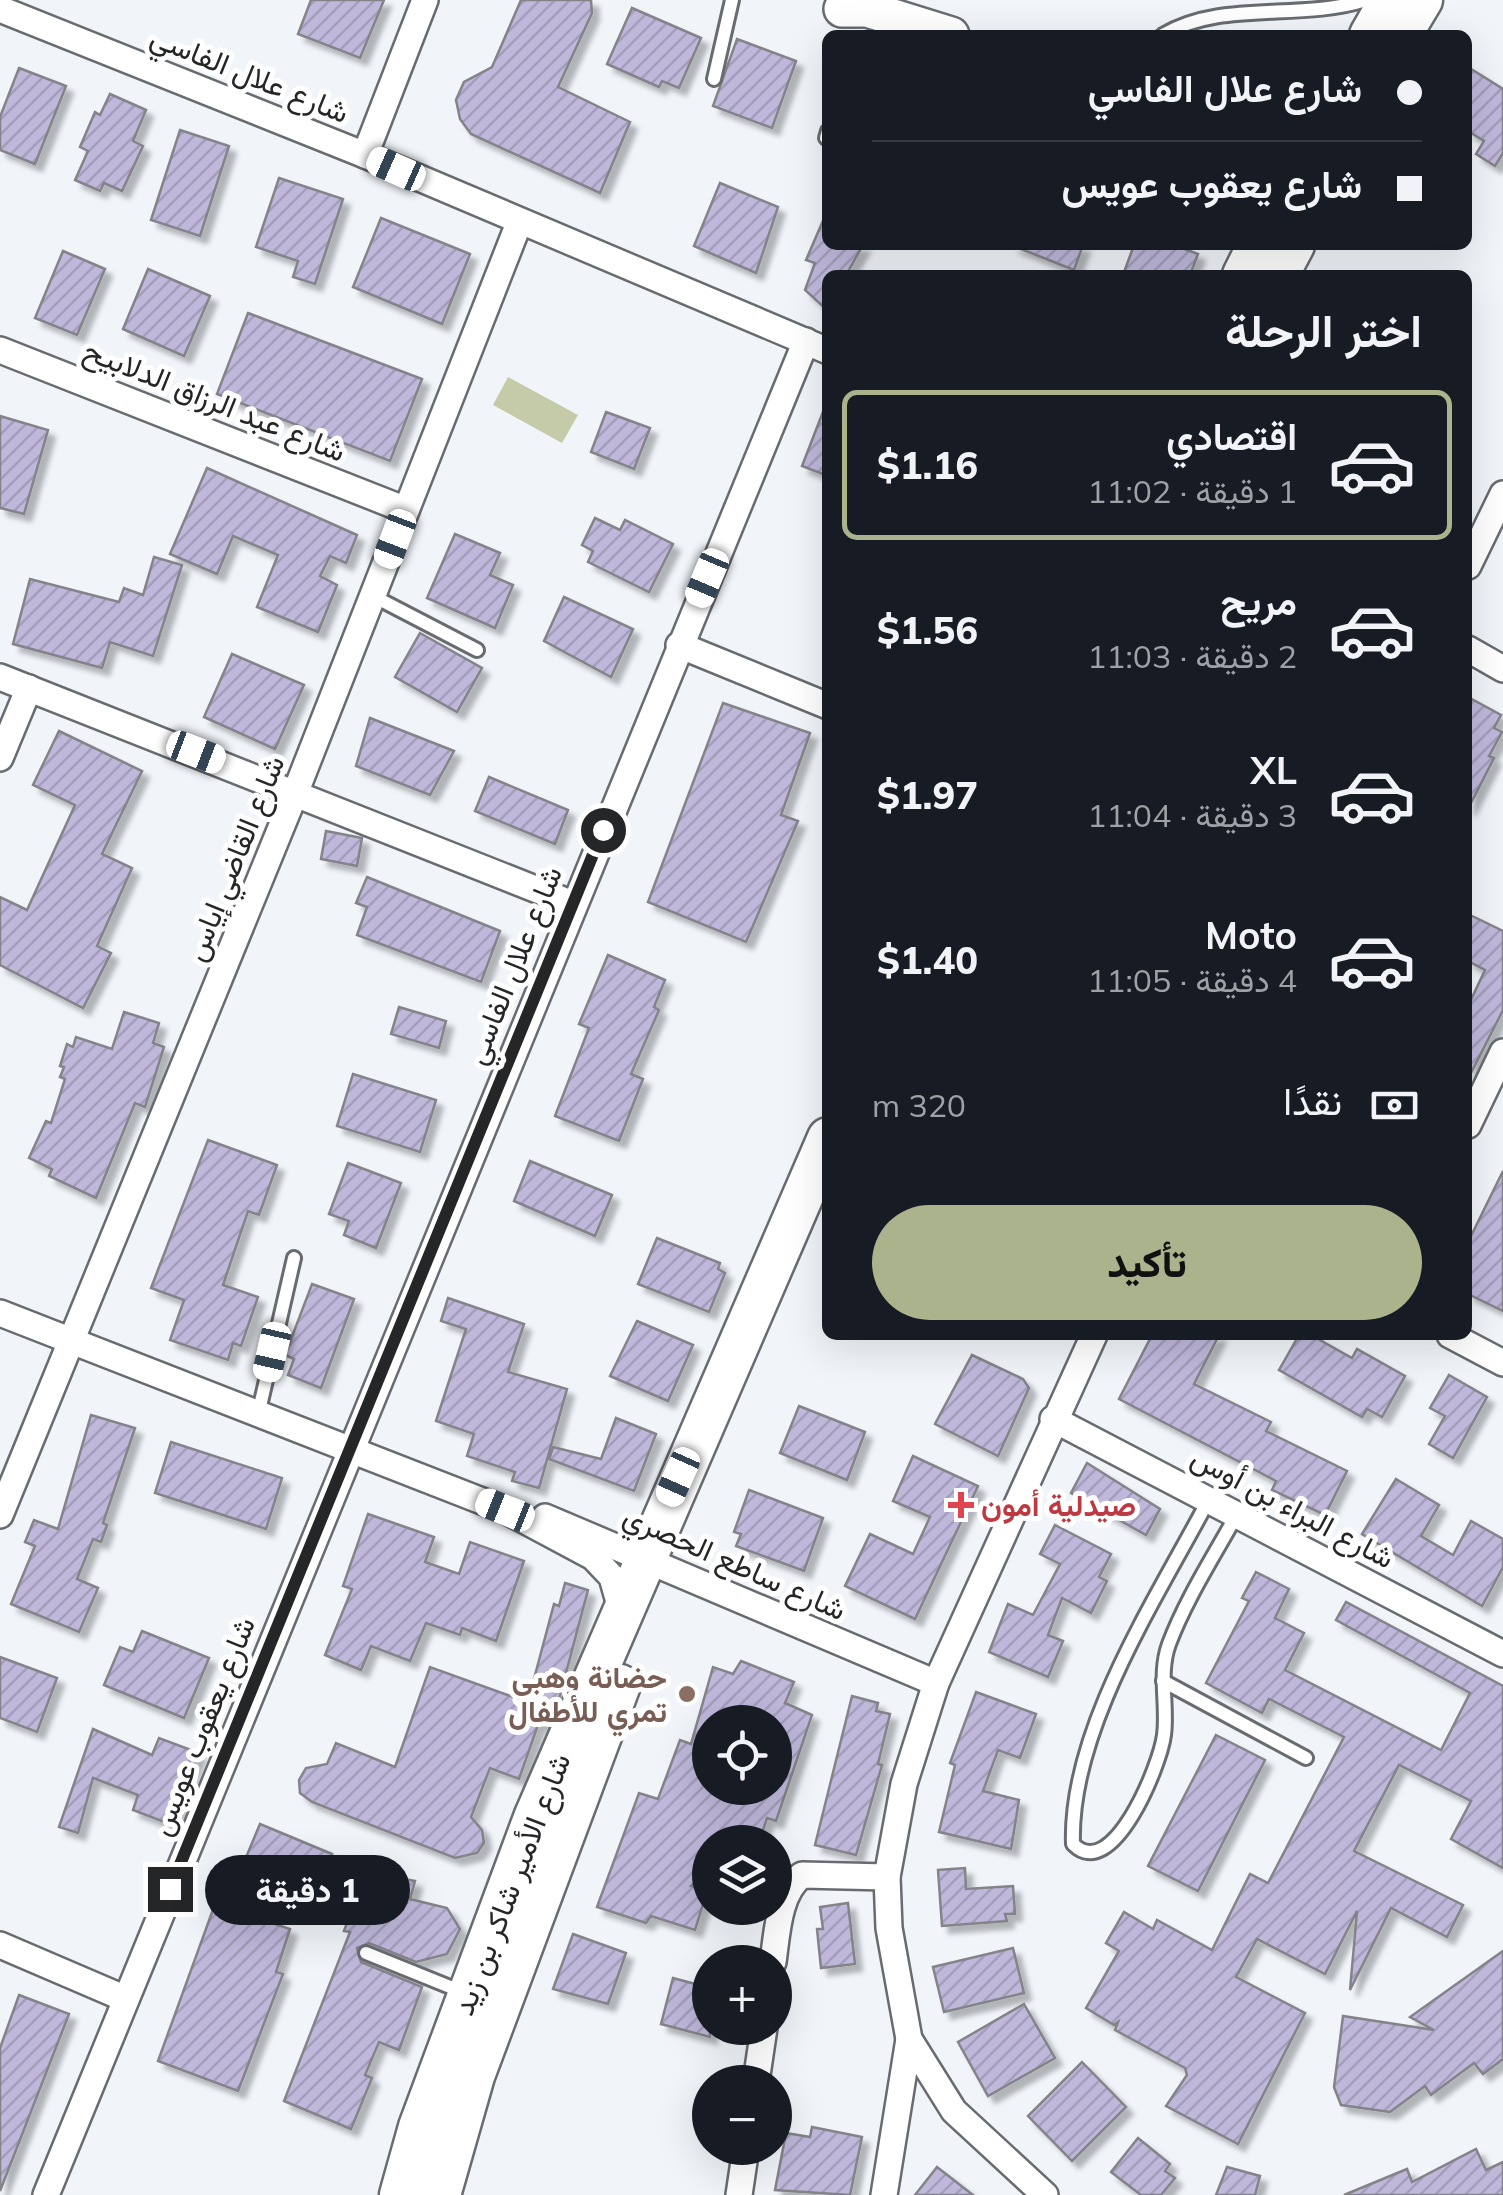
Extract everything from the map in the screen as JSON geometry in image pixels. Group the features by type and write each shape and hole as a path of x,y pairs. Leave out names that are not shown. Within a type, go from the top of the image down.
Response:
{"main road":[{"path":"1373,30 1390,0"},
{"path":"1404,30 1422,0"},
{"name":"شارع الأمير شاكر بن زيد","path":"440,2195 474,2076 654,1566 822,1153"},
{"name":"شارع الأمير شاكر بن زيد","path":"400,2195 468,1994 534,1818 621,1609 654,1566 822,1206"}],"street":[{"path":"365,155 425,0"},
{"path":"830,5 874,30"},
{"path":"830,5 867,9 935,30"},
{"name":"شارع علال الفاسي","path":"0,9 365,155 817,346 678,645 350,1448"},
{"name":"شارع القاضي إياس","path":"0,1515 296,791 519,222"},
{"name":"شارع عبد الرزاق الدلابيح","path":"0,350 406,510"},
{"path":"1472,558 1503,494"},
{"path":"678,645 822,704"},
{"path":"1472,652 1503,669"},
{"path":"0,677 296,791 573,904"},
{"path":"0,758 29,688"},
{"path":"1472,1117 1503,1052"},
{"name":"شارع ساطع الحصري","path":"0,1313 505,1510 593,1557 612,1578 621,1609"},
{"path":"1045,2195 954,2111 931,2081 909,2039 889,1928 886,1877 904,1784 936,1683 1092,1340"},
{"path":"1459,1340 1503,1363"},
{"name":"شارع البراء بن أوس","path":"1053,1419 1503,1654"},
{"name":"شارع يعقوب عويس","path":"46,2195 350,1448"},
{"name":"شارع ساطع الحصري","path":"505,1510 578,1529 654,1566 936,1683"},
{"path":"776,1945 784,1901 802,1875 886,1877"},
{"path":"0,1945 126,1999"},
{"path":"884,2195 909,2039"},
{"path":"739,2195 743,2165"}],"lane":[{"path":"714,79 732,0"},
{"path":"1169,30 1185,18 1212,10 1308,10 1366,0"},
{"path":"373,596 477,650"},
{"path":"258,1415 294,1258"},
{"path":"1209,1499 1109,1695 1080,1775 1072,1844 1082,1854 1092,1856 1110,1848 1160,1753 1163,1681 1170,1643 1237,1514"},
{"path":"1163,1681 1306,1758"},
{"path":"366,1953 468,1994"}],"green space":[{"path":"508,377 578,415 562,443 493,405"}],"building":[{"path":"311,0 384,0 360,58 298,34"},
{"path":"521,0 591,0 592,13 558,87 630,122 600,193 471,134 460,119 456,100 464,82 492,67"},
{"path":"632,8 701,38 679,88 662,81 659,87 607,64"},
{"path":"737,39 796,61 772,128 713,106"},
{"path":"19,68 66,86 35,164 0,150 0,117"},
{"path":"1472,70 1503,89 1503,153 1495,166 1476,154 1484,141 1472,134"},
{"path":"110,94 146,110 133,141 143,146 122,191 104,183 100,191 75,180 88,151 80,147 95,112 100,115"},
{"path":"180,130 229,146 200,236 151,220"},
{"path":"279,178 343,199 315,284 293,277 298,261 256,247"},
{"path":"720,183 778,207 756,273 694,246"},
{"path":"381,218 470,254 442,324 353,287"},
{"path":"822,223 822,250 860,250 849,270 822,270 822,306 805,290 815,263 806,260"},
{"path":"1024,250 1081,250 1074,270"},
{"path":"1132,250 1187,250 1198,254 1192,270 1125,270"},
{"path":"63,251 105,269 77,335 35,318"},
{"path":"148,269 210,296 184,356 123,329"},
{"path":"248,313 422,379 390,461 217,394"},
{"path":"606,412 650,428 634,469 591,452"},
{"path":"822,414 822,474 802,466"},
{"path":"0,416 48,430 24,514 0,508"},
{"path":"207,468 357,535 346,563 330,556 320,576 337,585 318,632 257,607 278,555 233,536 217,574 170,554"},
{"path":"595,518 620,530 625,520 673,544 649,592 588,562 593,551 582,545"},
{"path":"455,534 500,553 490,575 513,585 495,628 427,598"},
{"path":"154,557 182,565 153,656 110,642 102,668 13,644 30,579 119,602 124,588 143,595"},
{"path":"564,597 633,629 611,677 544,641"},
{"path":"420,633 482,668 457,712 395,677"},
{"path":"232,654 304,685 275,749 204,717"},
{"path":"1472,699 1501,715 1494,728 1502,732 1489,756 1494,758 1472,801"},
{"path":"723,703 810,733 781,815 798,821 746,942 648,902"},
{"path":"370,718 454,751 430,795 356,766"},
{"path":"59,731 142,771 102,854 132,868 97,946 111,953 83,1008 0,965 0,897 27,910 75,805 33,785"},
{"path":"489,777 568,810 555,844 475,811"},
{"path":"326,831 362,838 357,866 321,859"},
{"path":"367,877 500,931 481,982 357,935 367,907 356,903"},
{"path":"1472,916 1503,931 1503,1010 1472,1071 1472,998 1485,970 1472,963"},
{"path":"608,955 665,980 654,1007 659,1010 631,1074 643,1079 619,1141 555,1116 589,1028 579,1024"},
{"path":"399,1007 446,1021 439,1048 391,1034"},
{"path":"124,1012 159,1023 153,1043 164,1047 145,1107 135,1103 96,1198 49,1176 52,1169 29,1158 46,1121 51,1123 65,1079 60,1077 64,1067 60,1066 67,1044 73,1047 76,1037 112,1049"},
{"path":"353,1074 436,1100 420,1152 337,1126"},
{"path":"208,1140 277,1165 259,1215 248,1211 223,1285 258,1297 241,1346 233,1343 228,1360 170,1340 184,1300 151,1288"},
{"path":"530,1161 612,1195 595,1236 514,1201"},
{"path":"348,1163 401,1183 376,1248 344,1235 349,1221 329,1214"},
{"path":"1503,1171 1503,1311 1472,1296 1472,1234"},
{"path":"657,1238 720,1263 718,1269 725,1273 709,1312 638,1284"},
{"path":"312,1284 354,1299 321,1388 288,1375 294,1359 285,1355"},
{"path":"448,1298 524,1324 508,1372 567,1389 539,1488 512,1481 515,1472 467,1456 474,1434 436,1421 466,1329 441,1321"},
{"path":"637,1321 693,1345 668,1401 610,1376"},
{"path":"1149,1340 1216,1340 1194,1384 1271,1422 1266,1431 1347,1471 1325,1515 1272,1490 1276,1481 1119,1399"},
{"path":"1296,1340 1320,1340 1352,1358 1357,1349 1405,1376 1382,1417 1367,1409 1362,1417 1279,1370"},
{"path":"972,1355 1023,1379 1029,1388 998,1456 935,1424"},
{"path":"1449,1375 1487,1397 1453,1458 1429,1444 1445,1416 1430,1408"},
{"path":"799,1406 865,1432 847,1480 780,1453"},
{"path":"91,1415 135,1428 103,1523 107,1525 101,1542 93,1539 77,1579 98,1588 79,1632 11,1604 35,1546 25,1542 34,1520 58,1529"},
{"path":"616,1418 656,1434 634,1491 549,1459 553,1447 601,1459"},
{"path":"171,1442 282,1478 266,1529 155,1493"},
{"path":"913,1456 978,1486 915,1619 845,1586 870,1534 913,1554 930,1517 893,1501"},
{"path":"1087,1463 1160,1509 1146,1535 1071,1493"},
{"path":"1396,1479 1439,1505 1421,1536 1453,1555 1471,1521 1503,1539 1503,1567 1482,1606 1362,1534"},
{"path":"749,1490 823,1518 804,1571 736,1546 741,1534 734,1532"},
{"path":"368,1514 434,1537 425,1562 459,1574 470,1542 524,1561 496,1641 462,1628 460,1635 426,1623 410,1661 371,1646 361,1670 325,1655 352,1589 343,1586"},
{"path":"1055,1525 1111,1554 1099,1577 1107,1581 1091,1613 1062,1598 1048,1635 1063,1641 1048,1677 989,1652 1008,1604 1033,1615 1060,1564 1040,1554"},
{"path":"1256,1572 1289,1589 1275,1618 1304,1633 1285,1670 1441,1750 1470,1693 1336,1620 1346,1602 1503,1686 1503,1868 1451,1839 1471,1801 1399,1765 1354,1851 1463,1905 1447,1937 1391,1908 1350,1990 1357,1911 1325,1974 1257,1939 1236,1977 1305,2013 1238,2144 1166,2106 1187,2075 1185,2068 1115,2030 1118,2022 1114,2025 1086,2008 1119,1951 1106,1943 1124,1912 1153,1929 1157,1920 1212,1950 1250,1874 1268,1883 1344,1737 1269,1699 1262,1713 1206,1683 1249,1601 1242,1598"},
{"path":"565,1583 588,1590 558,1703 548,1726 539,1722 519,1779 490,1768 471,1817 482,1830 484,1843 477,1853 455,1858 312,1802 300,1793 299,1780 306,1768 327,1764 336,1743 395,1767 430,1667 513,1697 519,1684 531,1690 554,1604 559,1606"},
{"path":"142,1631 209,1658 184,1718 104,1685 120,1647 133,1652"},
{"path":"0,1657 57,1678 37,1732 0,1718"},
{"path":"741,1661 794,1682 785,1703 790,1705 702,1705 713,1667 733,1674"},
{"path":"976,1692 1036,1714 1020,1758 998,1750 983,1791 1019,1800 1011,1849 939,1832 955,1765 950,1763"},
{"path":"852,1696 878,1703 876,1711 890,1714 878,1764 882,1765 856,1855 815,1845"},
{"path":"792,1706 812,1715 792,1774"},
{"path":"93,1729 152,1755 159,1738 199,1753 172,1825 133,1810 138,1795 93,1778 78,1833 59,1827"},
{"path":"1216,1735 1265,1760 1198,1891 1148,1866"},
{"path":"680,1740 691,1744 692,1740 692,1805 781,1805 776,1821 767,1818 765,1825 692,1825 695,1930 651,1916 646,1923 597,1907 639,1793 658,1799"},
{"path":"260,1824 332,1854 307,1903 239,1874"},
{"path":"965,1868 966,1889 1013,1886 1015,1914 1005,1914 1007,1921 942,1926 938,1870"},
{"path":"373,1873 415,1881 410,1899 447,1908 460,1929 447,1954 416,1962 369,1943 357,1948 361,1962 422,1987 399,2050 379,2042 365,2075 372,2078 351,2129 284,2101 350,1932 344,1931 352,1909 364,1880"},
{"path":"848,1903 855,1964 821,1968 817,1929 823,1929 820,1907"},
{"path":"215,1904 290,1929 276,1972 283,1974 238,2091 158,2061"},
{"path":"573,1934 626,1953 608,2004 553,1989"},
{"path":"1013,1948 1024,1993 944,2012 933,1967"},
{"path":"1503,1951 1503,2059 1483,2074 1474,2063 1431,2095 1425,2086 1390,2112 1341,2105 1334,2087 1343,2016 1434,2030 1410,2017"},
{"path":"673,1978 692,1983 692,2032 661,2024"},
{"path":"19,1995 69,2014 0,2191 0,2048"},
{"path":"1024,2004 1055,2058 988,2096 958,2042"},
{"path":"1082,2062 1126,2107 1072,2161 1028,2116"},
{"path":"812,2127 862,2137 850,2195 775,2190 780,2165 792,2165 792,2134 810,2137"},
{"path":"1138,2138 1170,2164 1165,2171 1175,2178 1161,2195 1141,2195 1111,2172"},
{"path":"1476,2149 1486,2170 1503,2162 1503,2195 1344,2195 1407,2169 1412,2182"},
{"path":"937,2167 973,2195 915,2195"},
{"path":"1227,2167 1260,2176 1255,2195 1216,2195"}],"place":[{"name":"صيدلية أمون","path":"961,1505"},
{"name":"حضانة وهبي تمري للأطفال","path":"687,1694"}],"route":[{"path":"170,1889 603,830"}]}
